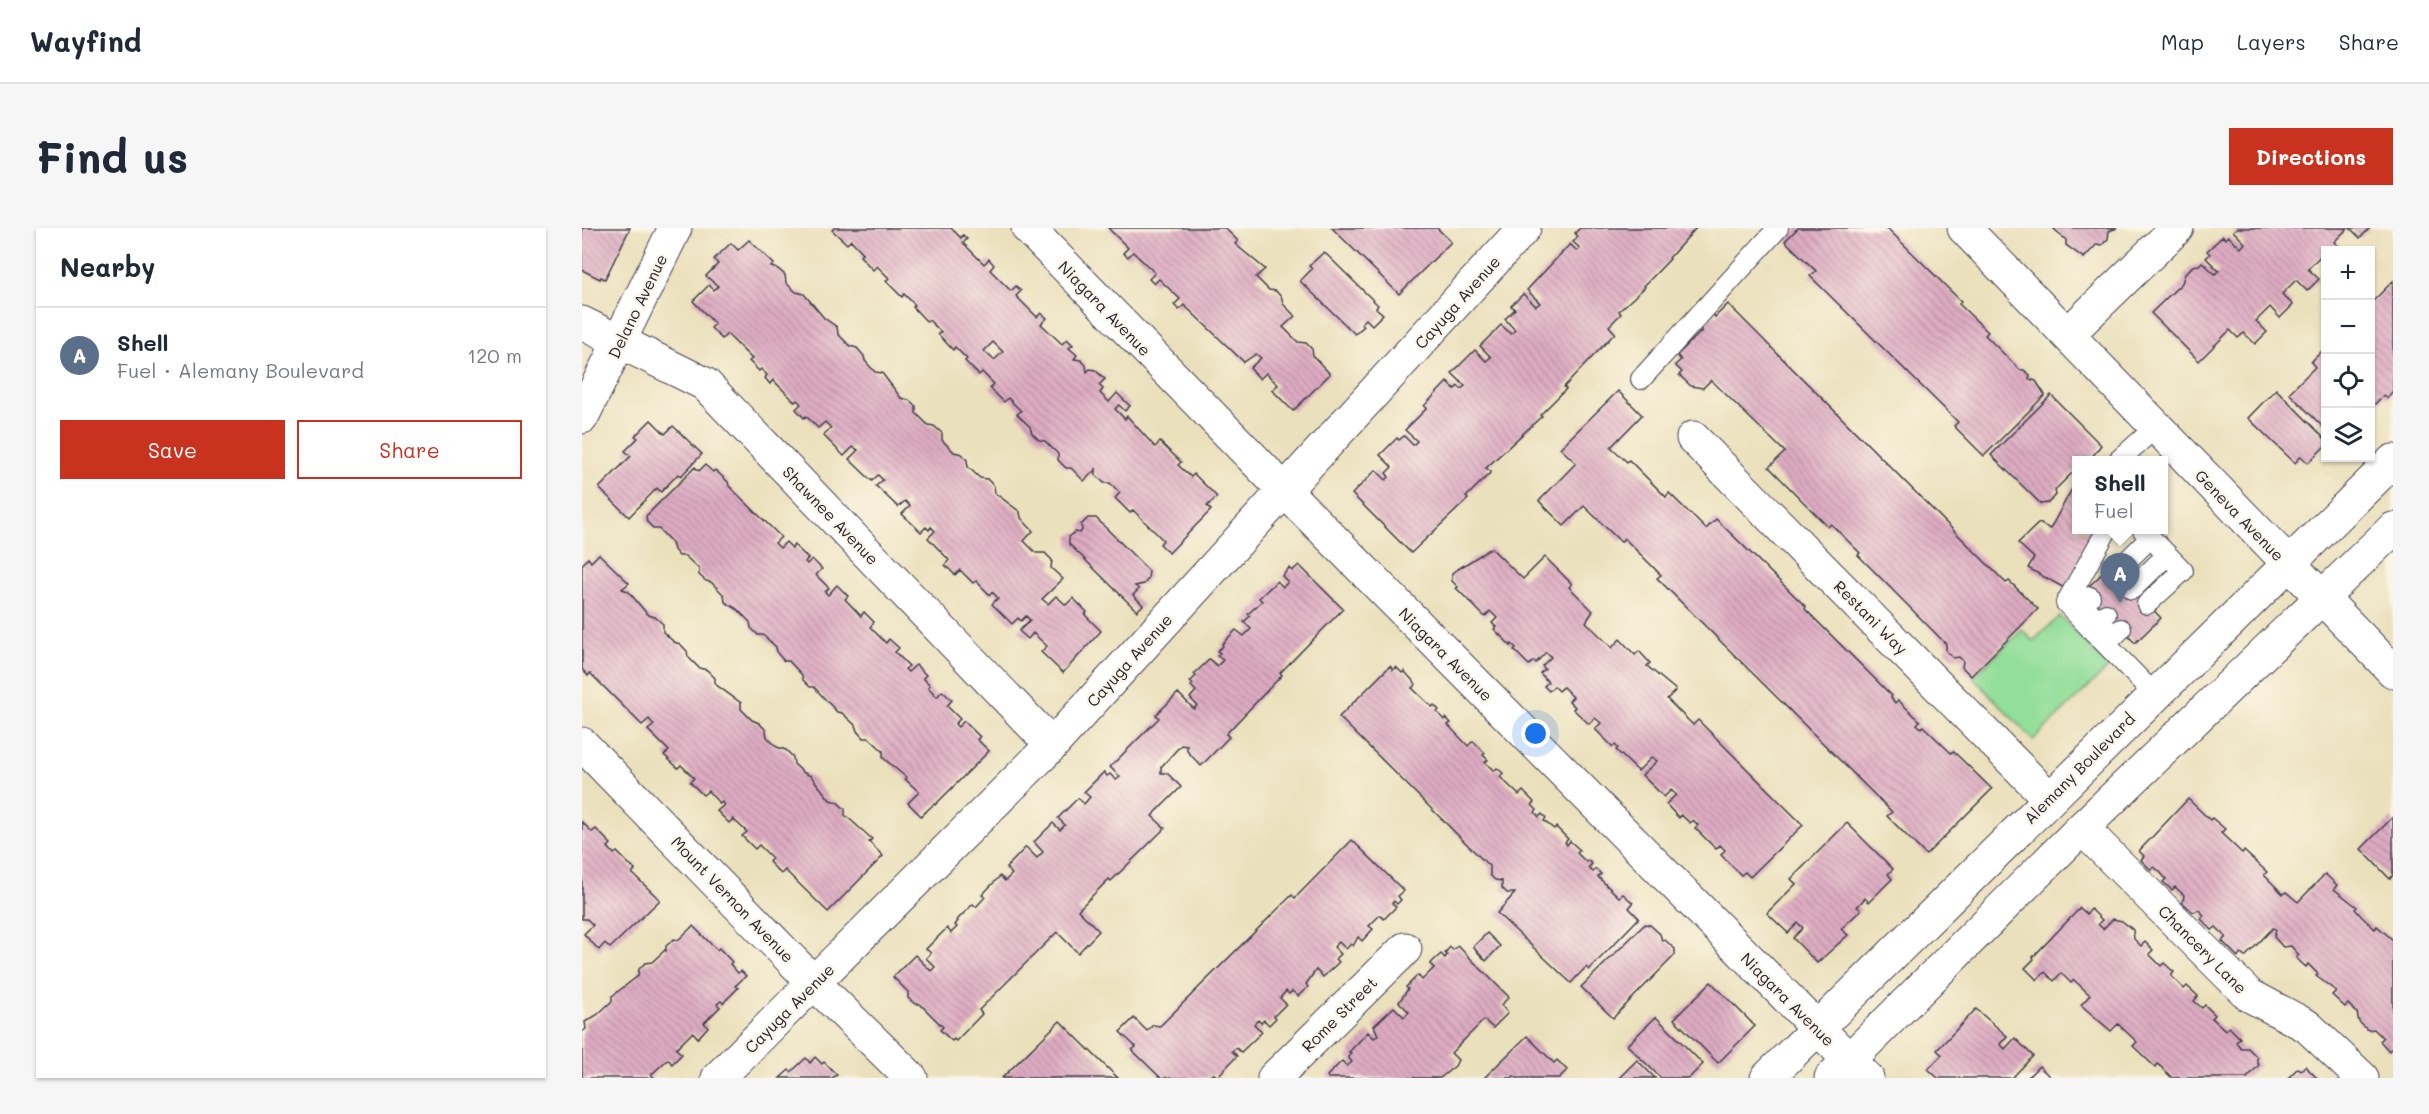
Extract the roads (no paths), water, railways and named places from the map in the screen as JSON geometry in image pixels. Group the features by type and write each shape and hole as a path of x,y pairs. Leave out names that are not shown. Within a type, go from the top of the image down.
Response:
{"street":[{"name":"Delano Avenue","path":"582,417 675,228"},
{"name":"Niagara Avenue","path":"1028,228 1816,1028 1849,1072"},
{"name":"Geneva Avenue","path":"1964,228 2393,671"},
{"path":"2068,334 2177,228"},
{"name":"Cayuga Avenue","path":"718,1078 1052,745 1515,231"},
{"name":"Shawnee Avenue","path":"582,323 705,384 1052,745"},
{"name":"Restani Way","path":"1693,438 2049,798"},
{"name":"Alemany Boulevard","path":"1767,1078 2154,694 2393,461"},
{"path":"1849,1072 2082,828 2393,529"},
{"name":"Mount Vernon Avenue","path":"582,744 814,983 911,1078"},
{"name":"Chancery Lane","path":"2082,828 2249,995 2307,1026 2362,1078"},
{"name":"Rome Street","path":"1274,1078 1405,949"}],"lane":[{"path":"1641,379 1778,228"},
{"path":"2123,456 2156,427"},
{"path":"2105,534 2066,603 2099,621 2154,694"},
{"path":"2116,572 2146,534"},
{"path":"2147,604 2183,571 2148,534"},
{"path":"2132,589 2167,555"},
{"path":"2090,597 2082,604 2114,636 2121,629"}],"place":[{"name":"Shell","path":"2120,603"}]}
